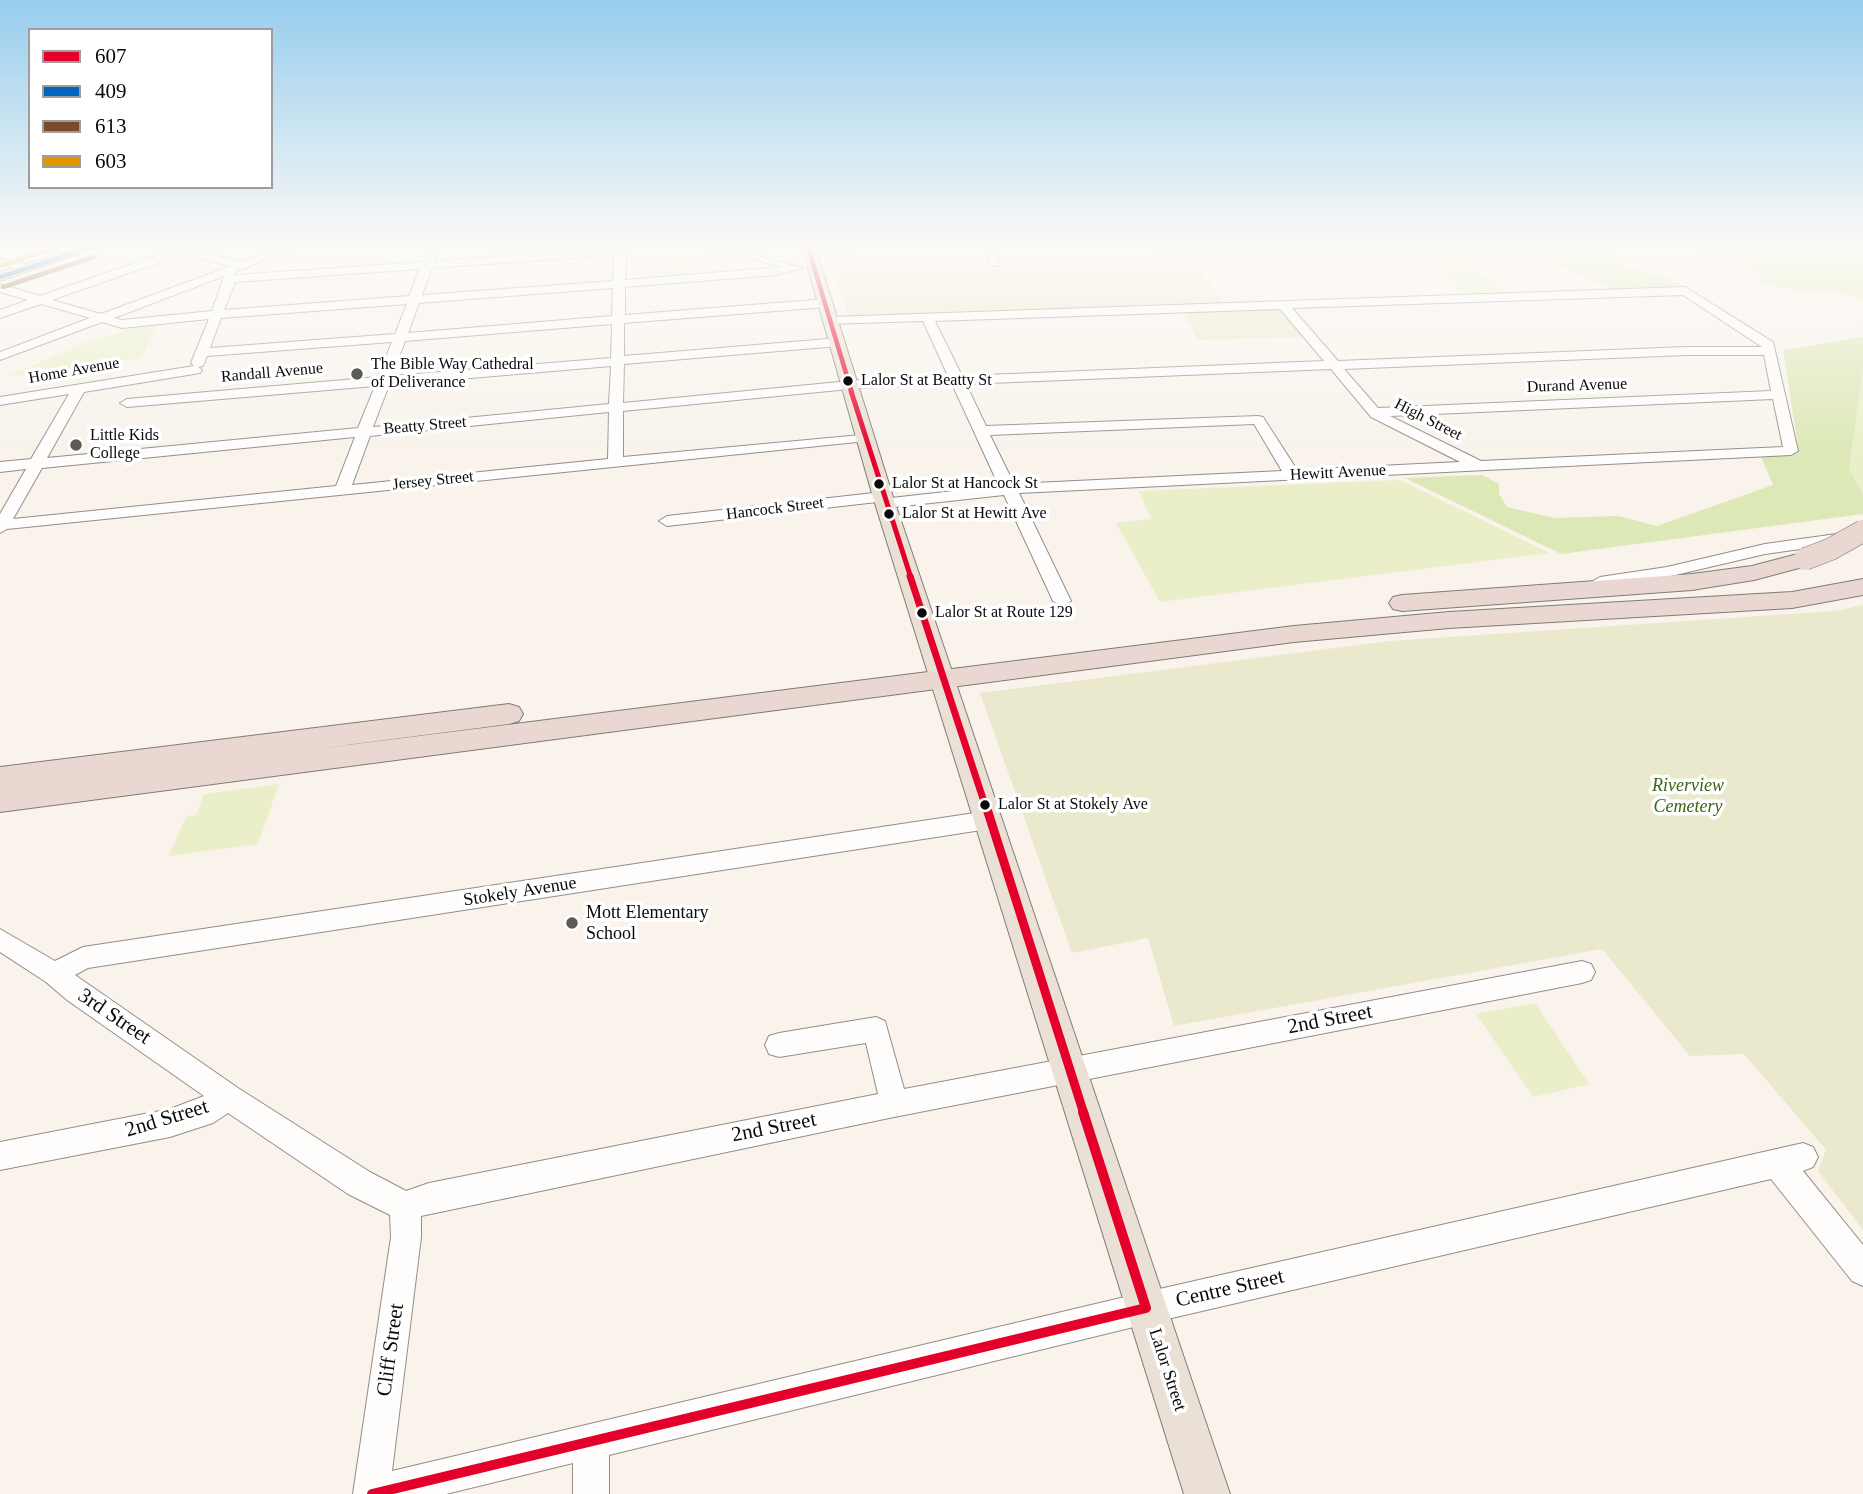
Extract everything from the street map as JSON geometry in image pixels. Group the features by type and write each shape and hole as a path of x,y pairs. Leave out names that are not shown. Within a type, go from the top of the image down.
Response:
{"highway":[{"path":"0,800 941,669 1340,609 1692,582 1754,573 1805,559 1863,533"},
{"path":"0,778 941,669 1388,624 1781,601 1863,587"}],"main road":[{"name":"Lalor Street","path":"831,317 884,500 1207,1494"}],"street":[{"path":"96,317 122,324 191,317"},
{"path":"0,356 104,317"},
{"path":"186,398 216,317"},
{"path":"342,490 407,317"},
{"path":"615,463 618,317"},
{"path":"202,353 658,317"},
{"path":"927,317 1062,601"},
{"path":"832,321 935,317"},
{"name":"High Street","path":"1293,317 1375,412 1479,466"},
{"path":"1725,317 1768,345 1780,395"},
{"name":"Randall Avenue","path":"127,403 839,342"},
{"name":"Beatty Street","path":"0,467 851,386 1335,365 1768,351"},
{"name":"Home Avenue","path":"0,401 195,370"},
{"path":"1,526 79,388"},
{"name":"Durand Avenue","path":"1375,412 1780,395"},
{"name":"Hewitt Avenue","path":"884,500 1009,489 1791,451 1780,395"},
{"path":"981,430 1258,420 1293,475"},
{"name":"Jersey Street","path":"1,526 867,438"},
{"name":"Hancock Street","path":"667,521 884,500"},
{"path":"1536,592 1642,576 1765,549 1863,533"},
{"name":"Stokely Avenue","path":"55,974 83,958 988,820"},
{"name":"3rd Street","path":"0,939 55,974 76,992 228,1097"},
{"name":"2nd Street","path":"0,1156 170,1123 203,1113 228,1097 359,1183 405,1207 429,1198 894,1104 1581,972"},
{"path":"779,1045 876,1029 894,1104"},
{"name":"Centre Street","path":"372,1494 1146,1308 1791,1161 1863,1270"},
{"name":"Cliff Street","path":"372,1494 406,1237 405,1207"},
{"path":"591,1442 591,1494"}],"green space":[{"path":"848,317 968,317 850,321"},
{"path":"1185,317 1299,317 1315,337 1198,340"},
{"path":"159,325 141,358 6,377 91,340 126,329"},
{"path":"1863,337 1863,369 1849,468 1863,495 1863,514 1561,554 1405,478 1482,475 1499,484 1499,494 1507,507 1554,518 1618,516 1657,526 1773,485 1760,454 1799,452 1783,350"},
{"path":"1863,369 1863,495 1849,468"},
{"path":"1400,480 1550,553 1160,602 1116,523 1151,519 1139,491"},
{"name":"Riverview Cemetery","path":"1863,605 1863,1230 1818,1171 1826,1150 1744,1054 1690,1056 1602,949 1174,1026 1148,938 1072,953 980,693 1390,641 1835,611"},
{"path":"279,784 258,844 169,856 186,816 196,815 204,794"},
{"path":"1535,1003 1589,1084 1533,1097 1476,1014"}],"transit line":[{"name":"607","path":"372,1494 1146,1308 945,679 883,497 829,317"}],"place":[{"name":"The Bible Way Cathedral of Deliverance","path":"357,374"},
{"name":"Lalor St at Beatty St","path":"848,381"},
{"name":"Little Kids College","path":"76,445"},
{"name":"Lalor St at Hancock St","path":"879,484"},
{"name":"Lalor St at Hewitt Ave","path":"889,514"},
{"name":"Lalor St at Route 129","path":"922,613"},
{"name":"Lalor St at Stokely Ave","path":"985,805"},
{"name":"Mott Elementary School","path":"572,923"}]}
